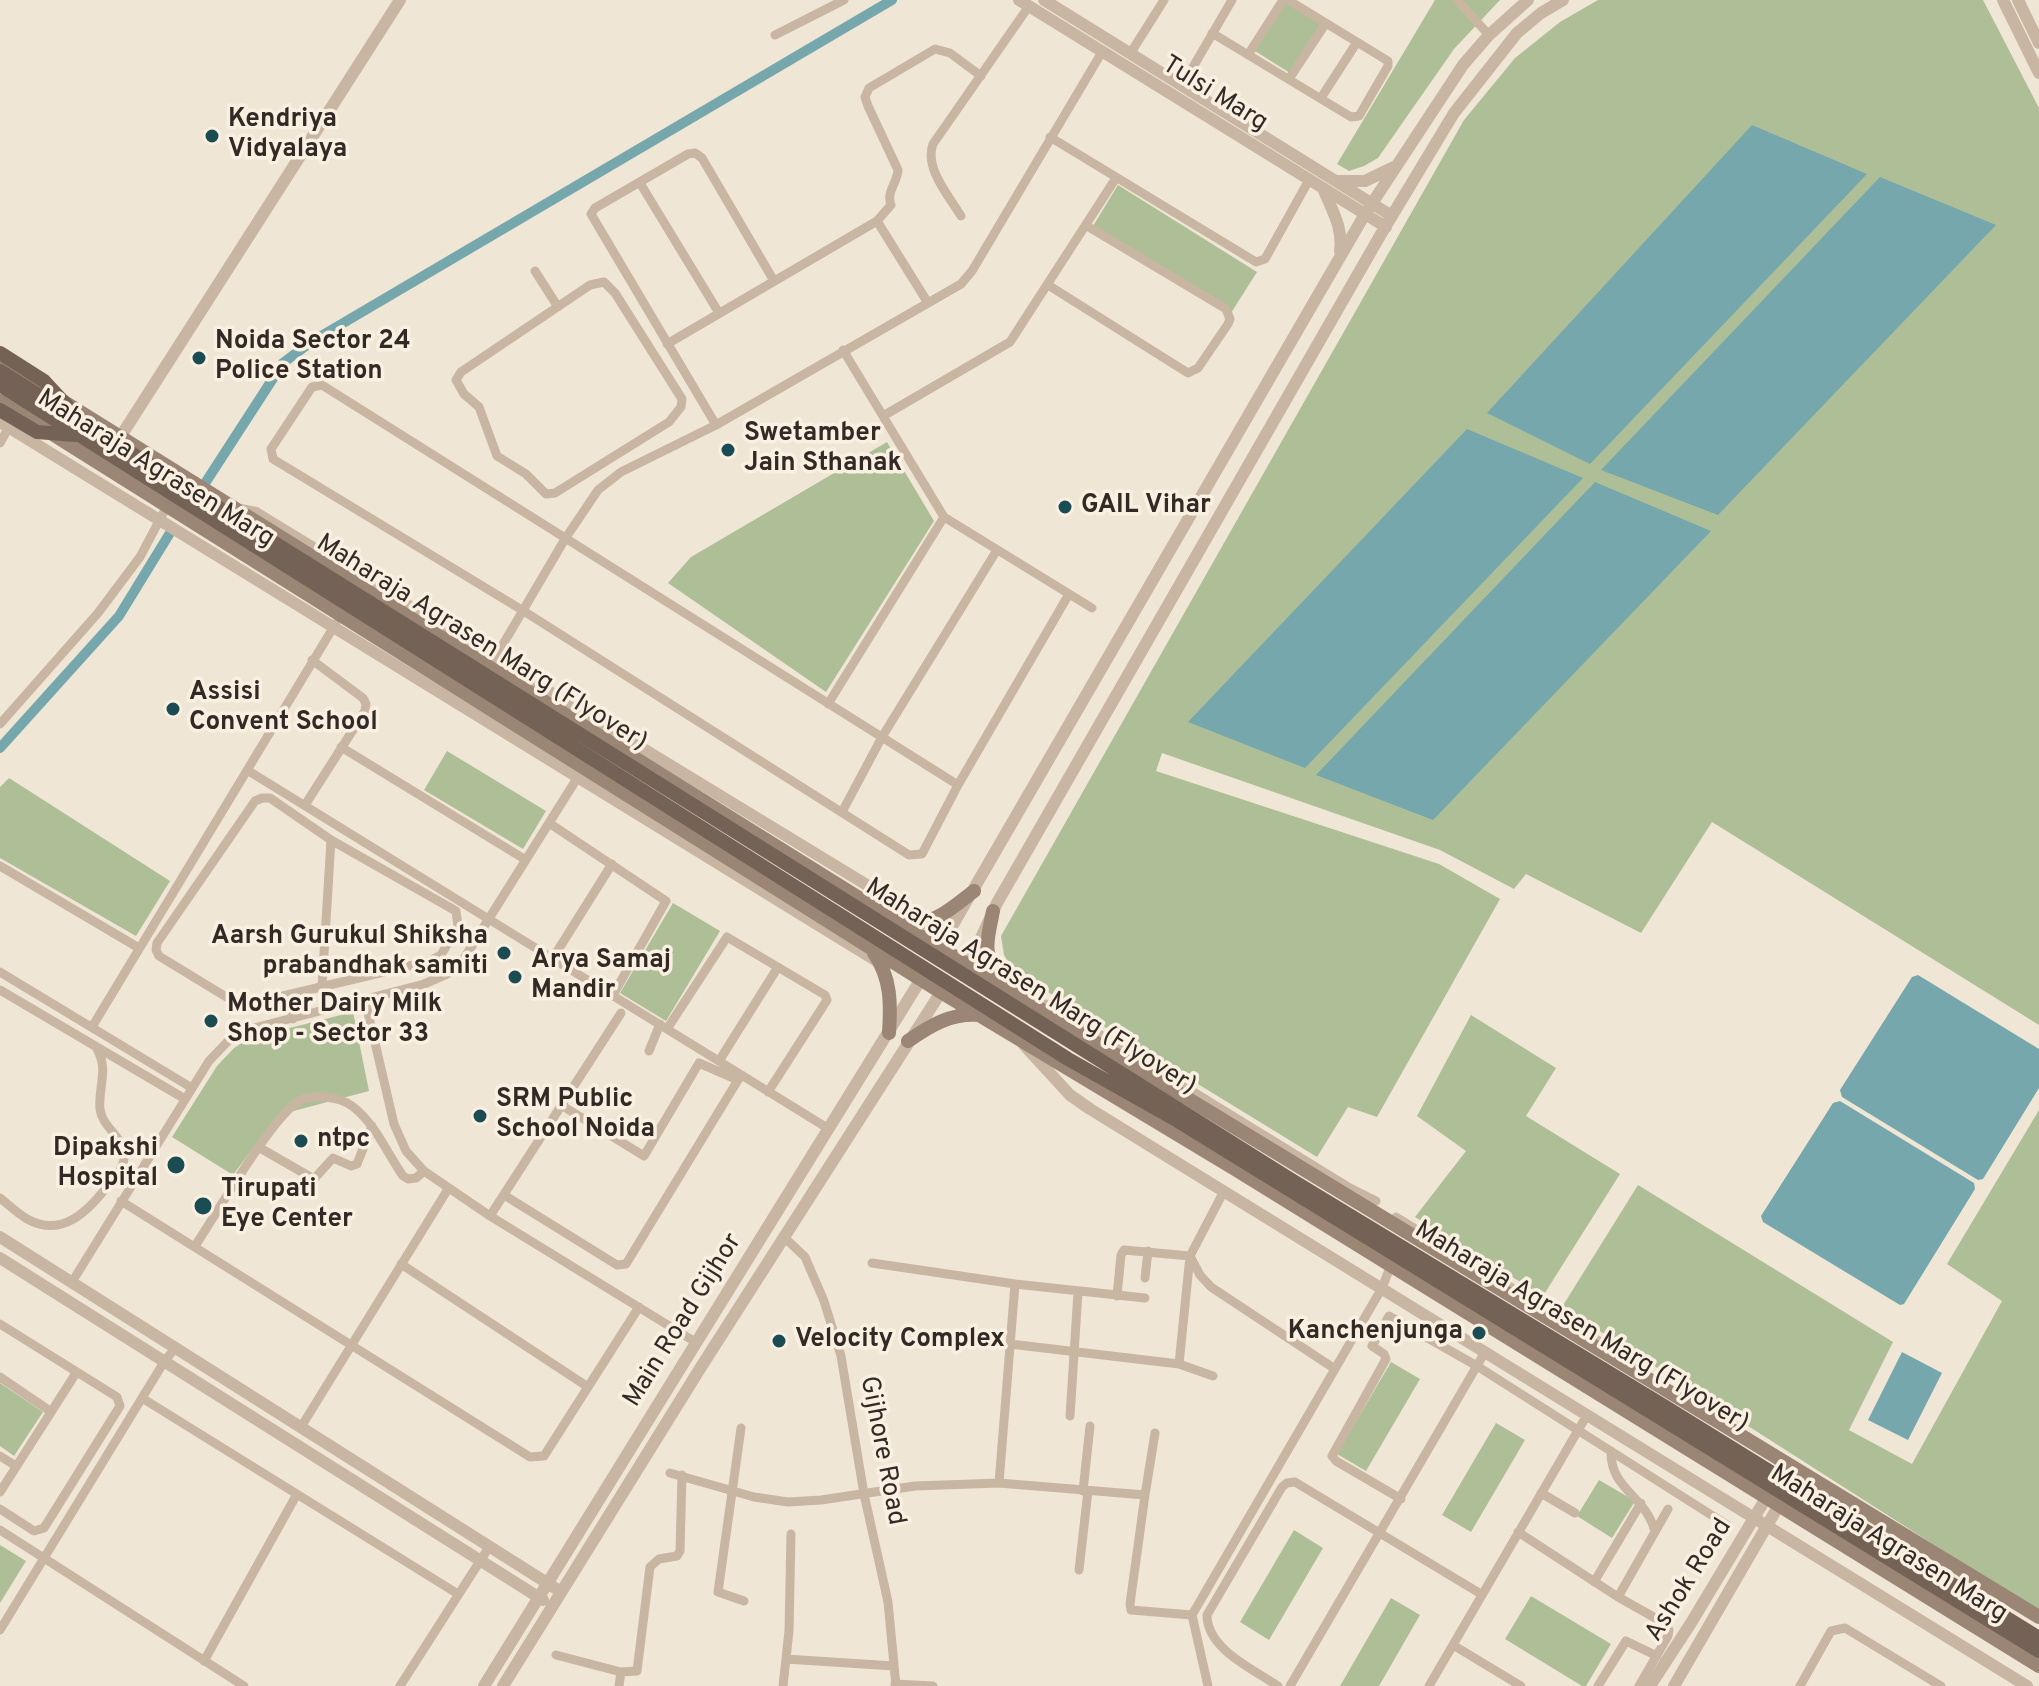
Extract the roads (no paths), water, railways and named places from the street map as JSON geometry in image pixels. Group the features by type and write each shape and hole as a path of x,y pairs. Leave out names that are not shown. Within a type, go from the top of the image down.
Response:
{"main road":[{"path":"0,353 44,381 82,430"},
{"name":"Maharaja Agrasen Marg","path":"0,362 421,624 492,663 728,817 891,918 2039,1615"},
{"name":"Maharaja Agrasen Marg (Flyover)","path":"0,371 82,430 1043,1044 1178,1121 2039,1651"},
{"name":"Maharaja Agrasen Marg (Flyover)","path":"0,385 82,430 1279,1172 2039,1638"},
{"name":"Maharaja Agrasen Marg","path":"0,401 165,511 201,527 338,620 403,653 582,772 711,847 941,992 1239,1171 2039,1666"},
{"path":"0,410 37,432 82,430"},
{"path":"403,653 421,624"},
{"path":"711,847 728,817"},
{"path":"891,918 915,925 936,919 974,891"},
{"path":"993,911 987,958 1009,990"},
{"path":"871,947 882,964 891,1000 889,1033"},
{"path":"908,1041 954,1016 980,1015"},
{"path":"1239,1171 1260,1140"},
{"path":"1493,1329 1514,1297"},
{"path":"1966,1621 1988,1585"}],"street":[{"path":"121,436 400,0"},
{"path":"775,35 844,0"},
{"name":"Tulsi Marg","path":"1044,0 1336,181 1368,209"},
{"path":"1130,54 1164,0"},
{"path":"1182,86 1232,0"},
{"path":"1212,33 1248,55 1321,98 1351,117 1359,116 1388,66 1388,61 1286,0 1248,55"},
{"path":"1457,0 1489,35"},
{"path":"940,947 1368,209 1463,65 1489,35 1528,0"},
{"path":"969,964 993,911 1454,113 1517,33 1563,0"},
{"path":"2003,0 2039,73"},
{"path":"2018,0 2039,43"},
{"path":"961,216 929,154 981,76 1024,3"},
{"name":"Tulsi Marg","path":"1024,3 1309,180 1389,221"},
{"path":"1289,79 1326,23"},
{"path":"1321,98 1357,42"},
{"path":"667,344 877,221 891,205 890,190 898,177 898,170 868,106 865,97 869,88 935,49 950,53 981,76"},
{"path":"492,663 565,539 598,490 620,473 716,425 961,284 972,271 1102,52"},
{"path":"1050,137 1256,262 1265,259 1309,180"},
{"path":"716,425 591,214 595,208 688,154 695,153 702,158 774,281"},
{"path":"1336,181 1365,181 1396,166"},
{"path":"883,416 1010,342 1116,178"},
{"path":"640,183 719,313"},
{"path":"1323,188 1342,236 1339,259"},
{"path":"877,221 928,303"},
{"path":"1048,285 1188,373 1198,368 1228,324 1230,319 1226,309 1087,226"},
{"path":"535,271 558,307"},
{"path":"604,282 610,286 682,399 681,407 669,422 555,493 546,494 526,474 497,456 479,407 464,394 456,380 461,372 558,307 590,285 604,282"},
{"path":"843,350 944,517 1092,608"},
{"path":"958,785 322,385 312,387 271,449 273,459 522,610 909,855 922,854 958,785 1069,594"},
{"path":"0,443 4,424 18,412"},
{"path":"4,424 165,511 882,964"},
{"path":"609,457 620,473"},
{"path":"237,509 256,513 492,663 926,921"},
{"path":"0,724 98,613 140,557 165,511"},
{"path":"828,704 944,517"},
{"path":"842,812 882,737 997,550"},
{"path":"92,1027 338,620"},
{"path":"305,805 365,711 366,704 363,698 312,660"},
{"path":"341,747 526,860"},
{"path":"247,770 719,1061 739,1077"},
{"path":"72,1282 209,1061 230,1039 254,1028 424,984 447,974 463,960 582,772"},
{"path":"270,798 331,840 456,911 458,926 441,955 436,959 249,1006 235,1005 159,956 157,943 255,801 270,798"},
{"path":"549,823 666,901 613,995"},
{"path":"322,986 331,840"},
{"path":"553,958 612,864"},
{"path":"0,866 139,948"},
{"path":"649,1051 727,937 825,995 827,1000 768,1092"},
{"path":"719,1061 778,967"},
{"path":"0,972 192,1088"},
{"name":"Main Road Gijhor","path":"484,1686 921,979"},
{"path":"0,990 185,1099"},
{"name":"Main Road Gijhor","path":"503,1686 701,1367 941,992"},
{"path":"287,995 293,1019"},
{"path":"365,1000 394,1124 406,1151 424,1171 490,1216 697,1343"},
{"path":"1030,1002 1052,1005 1376,1201"},
{"path":"490,1216 621,1013"},
{"path":"1017,1037 1070,1095 2027,1686"},
{"path":"0,1198 28,1220 49,1227 69,1223 91,1207 121,1168 125,1157 121,1142 101,1116 99,1101 104,1073 103,1058 97,1049"},
{"path":"561,1105 644,1156 699,1063 739,1077 829,1129"},
{"path":"504,1195 617,1265 626,1264 739,1077"},
{"path":"195,1246 281,1117 301,1100 324,1097 351,1104 372,1126 403,1176 416,1178 424,1171"},
{"path":"260,1148 314,1179 333,1158 347,1165 357,1164 372,1126"},
{"path":"301,1427 448,1189"},
{"path":"1179,1364 1190,1256 1224,1191"},
{"path":"121,1201 530,1457 544,1456 639,1307"},
{"path":"1396,1217 2039,1615"},
{"path":"0,1237 562,1592"},
{"name":"Gijhore Road","path":"785,1238 805,1257 824,1301 841,1356 864,1494 888,1602 896,1685"},
{"path":"1117,1296 1124,1250 1190,1256"},
{"path":"1145,1278 1148,1251"},
{"path":"1190,1256 1211,1287 1335,1369"},
{"path":"0,1258 552,1606"},
{"path":"872,1263 1015,1284 1145,1298"},
{"path":"401,1264 588,1387"},
{"path":"1208,1686 1192,1615 1382,1288 1391,1265"},
{"path":"999,1483 1015,1284"},
{"path":"1070,1416 1078,1292"},
{"path":"1401,1499 1332,1456 1386,1359 1372,1344 1387,1317 1391,1316 1477,1366 1727,1525"},
{"path":"0,1324 135,1411"},
{"path":"1010,1344 1179,1364 1213,1376"},
{"path":"0,1630 176,1347"},
{"path":"1290,1686 1485,1352"},
{"path":"0,1492 76,1373"},
{"path":"0,1377 50,1411"},
{"path":"142,1398 458,1594"},
{"path":"0,1509 34,1531 44,1528 120,1406 120,1401"},
{"path":"1429,1686 1587,1415"},
{"path":"1079,1570 1090,1426"},
{"path":"741,1428 718,1592 744,1601"},
{"path":"1155,1433 1131,1610 1192,1615"},
{"path":"1611,1451 1617,1479 1641,1503 1655,1532"},
{"path":"0,1456 16,1466"},
{"path":"670,1473 754,1497 788,1502 915,1486 999,1483 1145,1495"},
{"path":"556,1655 621,1672 637,1671 652,1563 677,1556 680,1551 682,1475"},
{"path":"1278,1686 1220,1645 1207,1627 1207,1615 1287,1483 1295,1482 1481,1594"},
{"path":"1541,1493 1575,1513"},
{"path":"204,1661 297,1494"},
{"name":"Ashok Road","path":"1650,1686 1754,1518 1772,1502"},
{"name":"Ashok Road","path":"1674,1686 1766,1525 1772,1502"},
{"path":"1594,1582 1641,1503"},
{"path":"1618,1597 1668,1509"},
{"path":"18,1521 4,1533 244,1686"},
{"path":"1518,1532 1618,1597 1666,1624 1668,1636 1639,1686"},
{"path":"783,1686 791,1534"},
{"path":"400,1686 489,1547"},
{"path":"1800,1686 1831,1631 1838,1627 1845,1628 1922,1681 1941,1686"},
{"path":"1598,1686 1626,1641 1657,1656"},
{"path":"1453,1645 1521,1686"},
{"path":"786,1659 894,1666"},
{"path":"619,1686 621,1672"},
{"path":"896,1685 933,1686"}],"water":[{"path":"1752,125 1867,174 1590,464 1487,413"},
{"path":"1880,177 1996,225 1718,515 1601,470"},
{"path":"1467,429 1583,478 1305,768 1188,722"},
{"path":"1595,482 1711,531 1433,820 1316,775"},
{"path":"1918,975 2039,1049 2039,1088 1983,1179 1978,1180 1842,1097 1840,1090 1912,977"},
{"path":"1840,1101 1974,1183 1975,1189 1904,1304 1900,1305 1763,1222 1761,1216 1833,1103"},
{"path":"1902,1352 1942,1373 1908,1440 1868,1420"}],"waterway":[{"path":"200,491 283,363 311,342 892,0"},
{"path":"0,748 119,616 170,533"}],"place":[{"name":"Kendriya Vidyalaya","path":"212,136"},
{"name":"Noida Sector 24 Police Station","path":"199,358"},
{"name":"Swetamber Jain Sthanak","path":"728,450"},
{"name":"GAIL Vihar","path":"1065,507"},
{"name":"Assisi Convent School","path":"173,709"},
{"name":"Aarsh Gurukul Shiksha prabandhak samiti","path":"504,953"},
{"name":"Arya Samaj Mandir","path":"515,977"},
{"name":"Mother Dairy Milk Shop - Sector 33","path":"211,1021"},
{"name":"SRM Public School Noida","path":"480,1116"},
{"name":"ntpc","path":"301,1141"},
{"name":"Dipakshi Hospital","path":"176,1165"},
{"name":"Tirupati Eye Center","path":"203,1206"},
{"name":"Kanchenjunga","path":"1479,1333"},
{"name":"Velocity Complex","path":"779,1341"}]}
